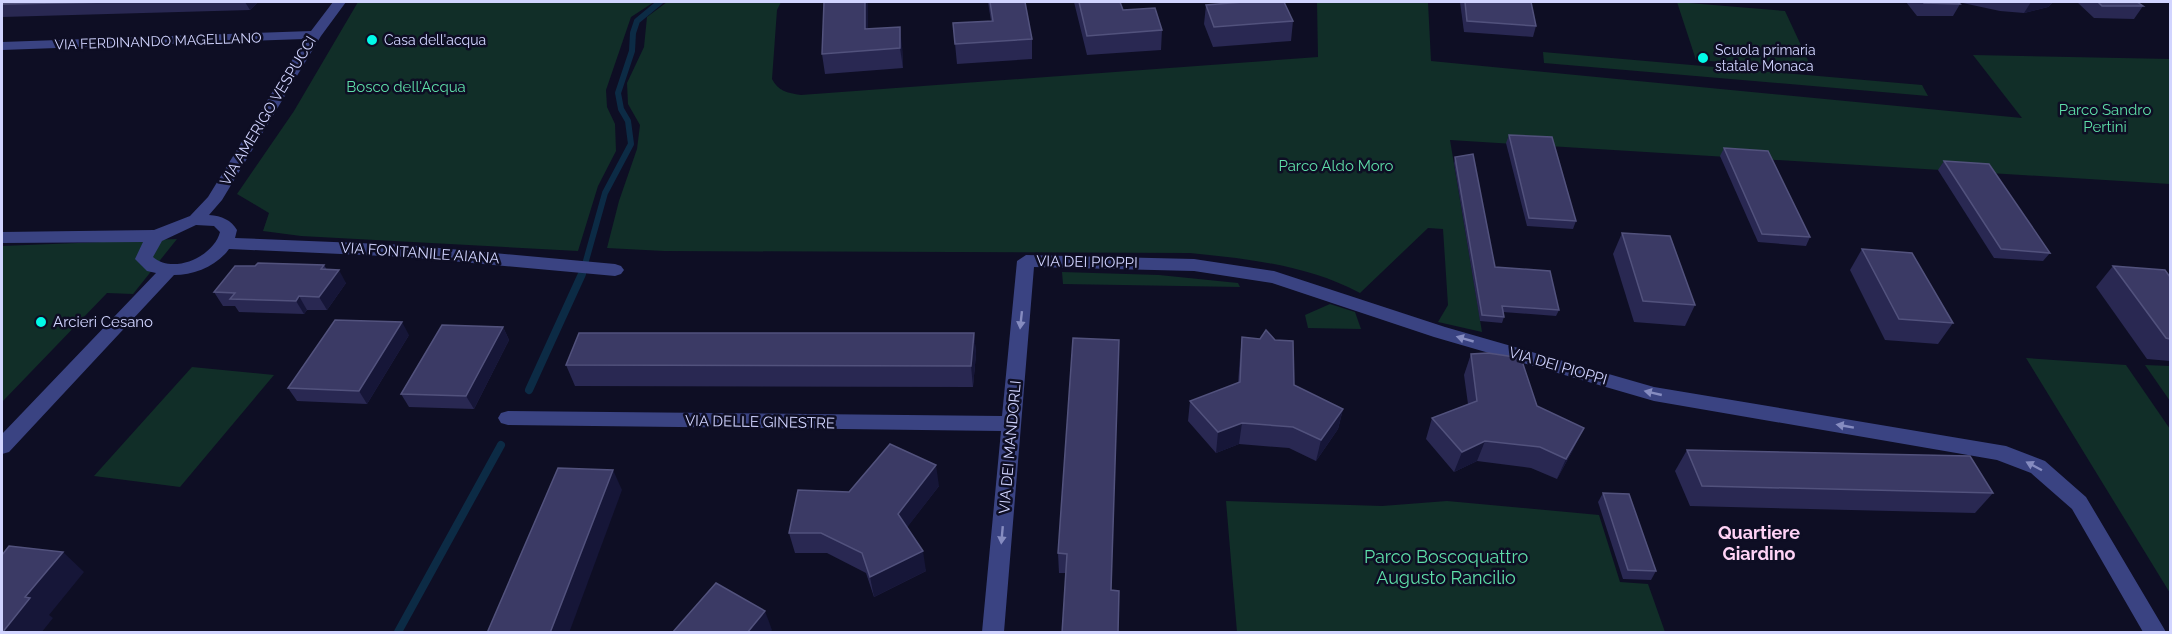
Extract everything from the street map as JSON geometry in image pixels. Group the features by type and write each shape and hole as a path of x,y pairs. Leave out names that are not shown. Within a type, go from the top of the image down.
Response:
{"street":[{"name":"VIA AMERIGO VESPUCCI","path":"196,220 214,200 315,35 339,2"},
{"name":"VIA FERDINANDO MAGELLANO","path":"2,46 315,35"},
{"path":"196,220 225,224 229,237 225,244 201,262 169,270 148,265 144,260 145,252 158,236 183,223 196,220"},
{"path":"2,237 158,236"},
{"name":"VIA FONTANILE AIANA","path":"225,244 254,243 407,251 615,270"},
{"name":"VIA DEI MANDORLI","path":"993,633 1026,261"},
{"name":"VIA DEI PIOPPI","path":"1026,261 1194,265 1274,277 1440,332 1654,394 2000,452 2038,466 2079,503 2155,633"},
{"path":"2,446 169,270"},
{"name":"VIA DELLE GINESTRE","path":"508,418 1012,424"}],"green space":[{"name":"Bosco dell'Acqua","path":"358,2 654,2 631,17 606,90 607,107 615,124 616,151 598,186 578,251 301,236 263,231 269,213 237,194 294,111"},
{"name":"Parco Aldo Moro","path":"667,2 781,2 777,10 772,79 783,91 801,95 1318,57 1317,2 1428,2 1431,61 2022,118 1973,55 2170,59 2170,184 1450,140 1482,332 1438,322 1448,305 1443,229 1428,228 1360,293 1340,283 1277,265 1190,253 664,251 607,248 619,201 637,149 640,125 628,104 627,83 644,47 647,17"},
{"path":"1677,2 1785,11 1812,69 1696,60"},
{"path":"1543,52 1922,85 1928,96 1544,63"},
{"name":"Arcieri Cesano","path":"177,239 133,294 107,293 2,402 2,246"},
{"path":"1062,272 1159,275 1238,283 1240,287 1063,284"},
{"path":"1330,304 1355,312 1361,329 1308,328 1305,315"},
{"path":"2026,358 2126,365 2170,429 2170,593"},
{"path":"2145,365 2170,366 2170,401"},
{"path":"192,367 274,375 180,487 94,476"},
{"name":"Parco Boscoquattro Augusto Rancilio","path":"1226,501 1382,506 1447,501 1599,515 1620,582 1648,584 1665,632 1237,632"}],"building":[{"path":"2,2 112,2 2,4"},
{"path":"824,2 865,2 865,29 900,27 900,48 822,54"},
{"path":"990,2 1025,2 1032,39 955,44 953,23 993,21"},
{"path":"1079,2 1120,2 1123,10 1155,8 1162,30 1087,36"},
{"path":"1284,2 1293,21 1214,27 1206,5"},
{"path":"1465,2 1531,2 1536,26 1467,21"},
{"path":"1958,2 1960,4 1924,3"},
{"path":"2098,2 2137,2 2143,6 2102,6"},
{"path":"1509,135 1552,137 1576,221 1529,218"},
{"path":"1724,148 1768,151 1810,237 1762,234"},
{"path":"1473,154 1495,267 1550,271 1559,310 1502,306 1504,317 1482,315 1455,157"},
{"path":"1944,161 1989,164 2050,253 2001,249"},
{"path":"1622,233 1670,236 1695,305 1643,301"},
{"path":"1862,249 1912,253 1953,323 1899,319"},
{"path":"258,263 324,265 321,269 339,270 319,297 299,296 296,301 230,299 235,293 214,292 235,266 255,266"},
{"path":"2113,266 2165,270 2170,277 2170,339 2166,338"},
{"path":"335,320 402,322 359,391 288,388"},
{"path":"442,325 503,327 466,396 401,394"},
{"path":"1266,330 1275,340 1293,341 1294,385 1343,409 1321,440 1293,427 1242,423 1218,432 1190,401 1240,382 1242,337 1260,339"},
{"path":"579,333 974,333 971,366 566,365"},
{"path":"1073,338 1119,340 1111,590 1119,591 1118,633 1062,633 1067,554 1058,553"},
{"path":"1488,353 1521,358 1537,406 1584,428 1566,459 1540,447 1485,441 1462,452 1432,418 1477,401 1471,354"},
{"path":"890,444 936,465 898,514 923,551 870,577 862,553 821,533 789,533 798,490 849,492"},
{"path":"1687,450 1970,456 1993,493 1702,486"},
{"path":"558,468 613,470 550,633 487,633"},
{"path":"1603,493 1629,494 1656,571 1628,570"},
{"path":"9,546 63,552 25,597 30,598 2,633 2,555"},
{"path":"716,583 765,611 747,633 672,633"}],"waterway":[{"path":"582,275 605,193 631,144 628,121 621,109 618,93 632,51 633,33 637,21 660,2"},
{"path":"529,390 582,274"},
{"path":"398,632 501,445"}],"place":[{"name":"Casa dell'acqua","path":"372,40"},
{"name":"Scuola primaria statale Monaca","path":"1703,58"},
{"name":"Arcieri Cesano","path":"41,322"}],"district":[{"name":"Quartiere Giardino","path":"1759,542"}],"park label":[{"name":"Parco Sandro Pertini","path":"2105,118"}]}
